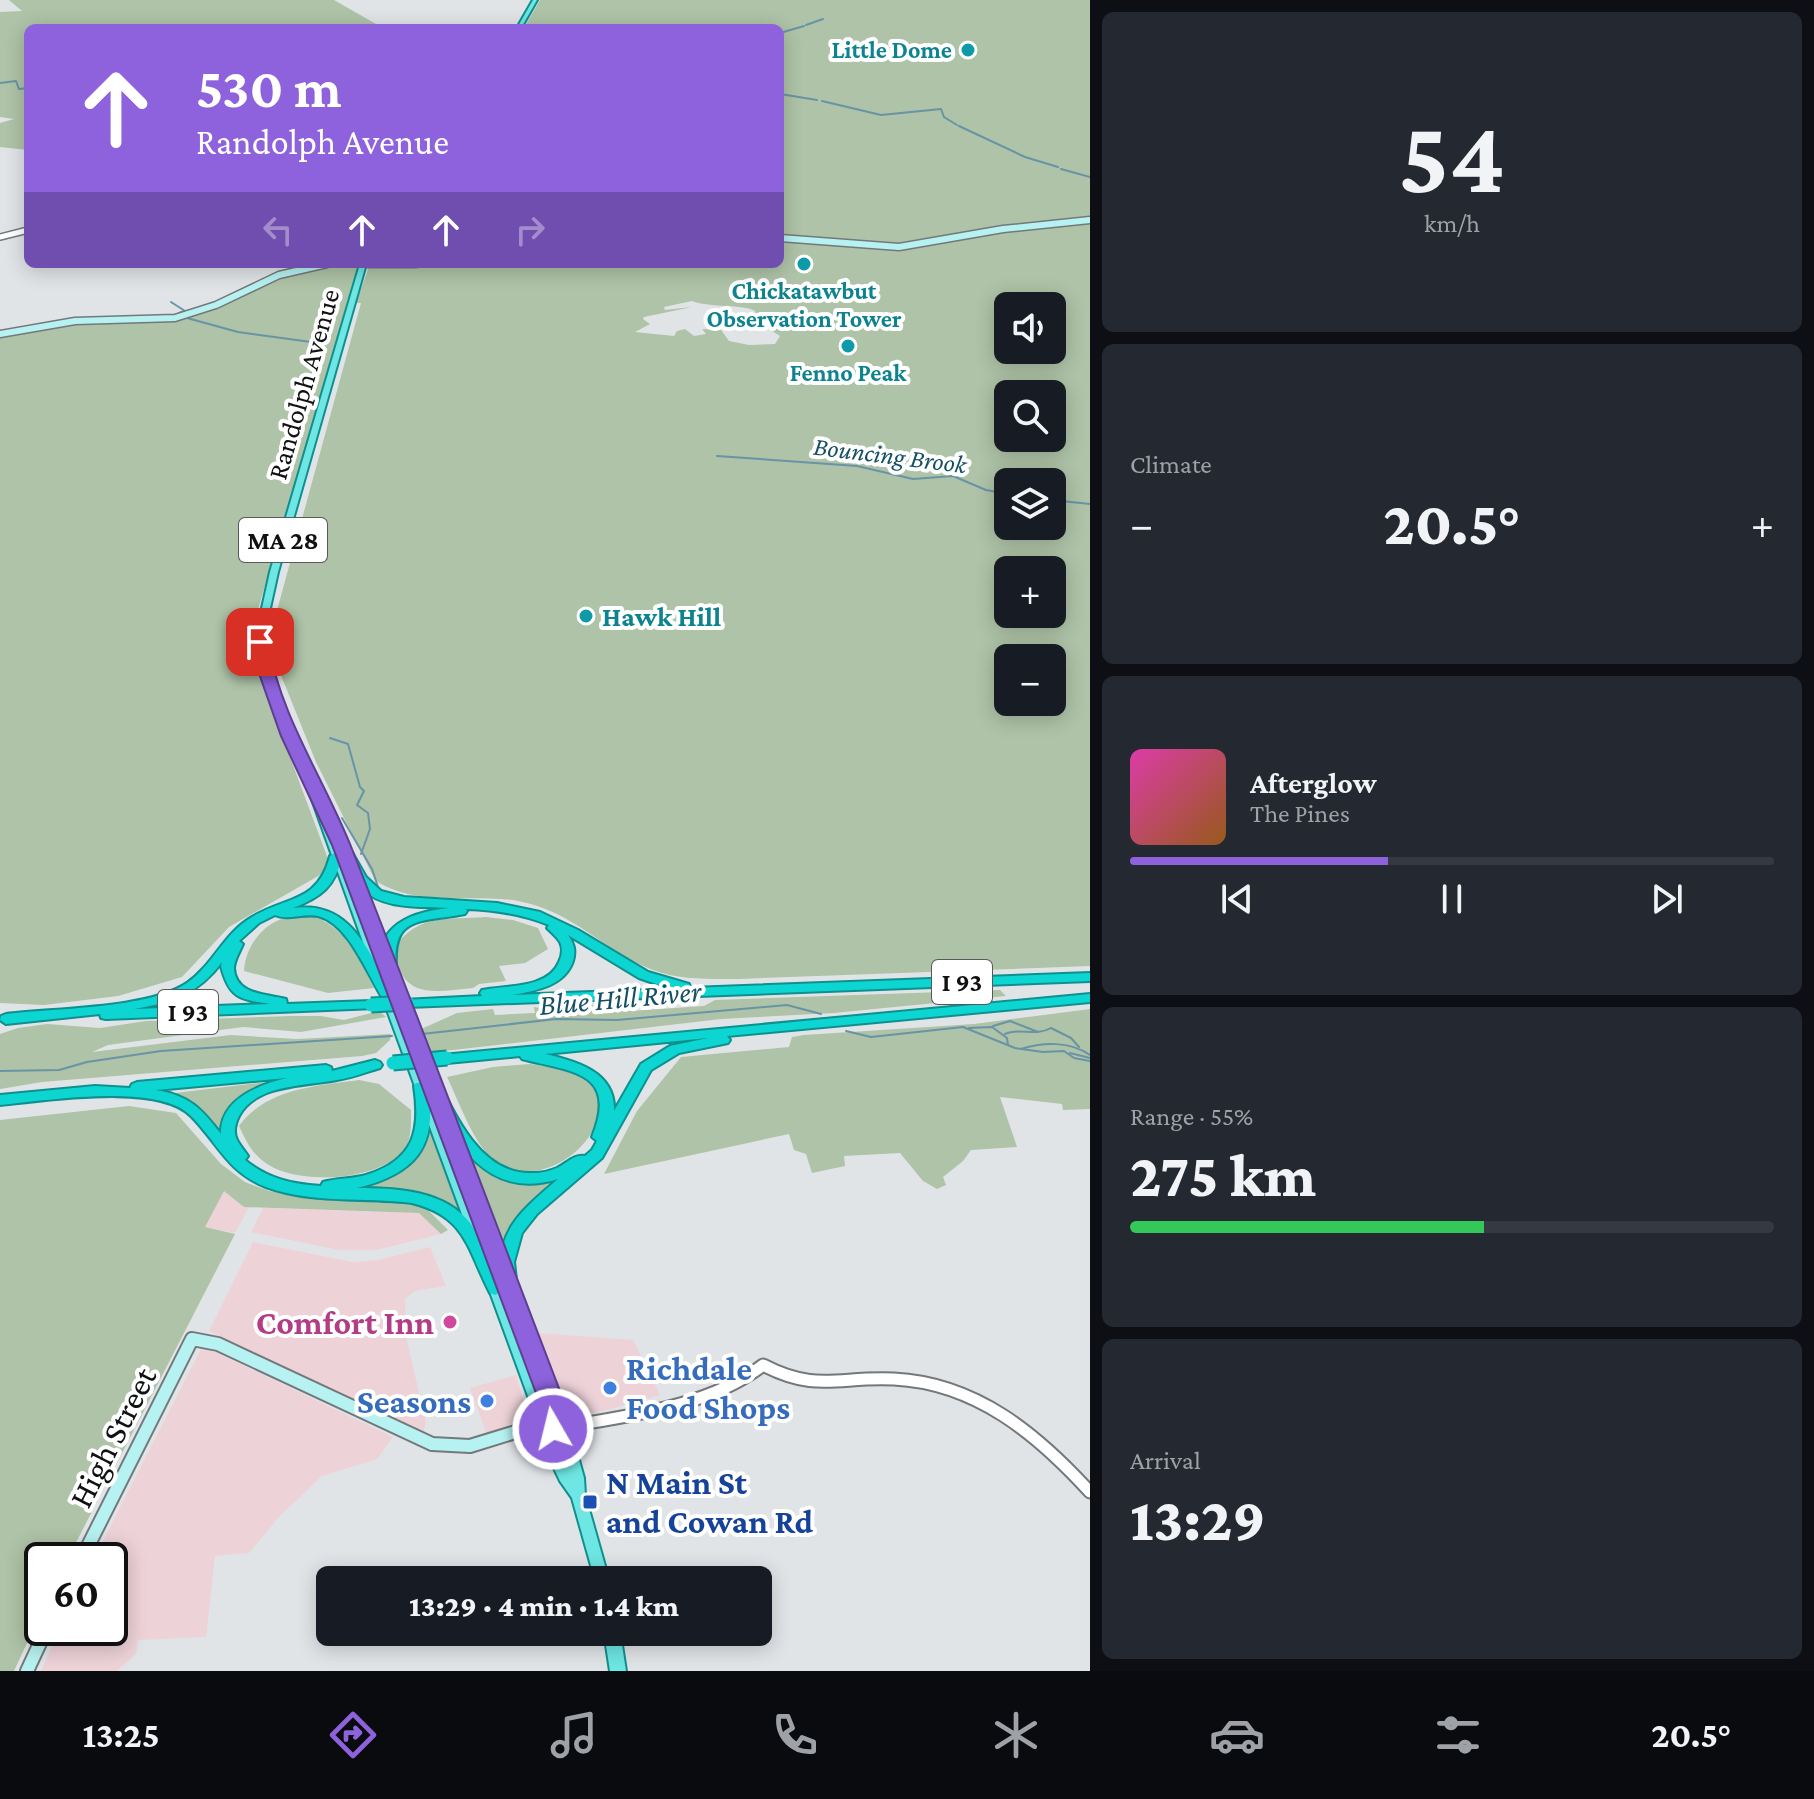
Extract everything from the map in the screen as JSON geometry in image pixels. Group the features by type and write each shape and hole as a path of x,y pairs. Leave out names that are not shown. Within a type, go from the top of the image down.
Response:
{"highway":[{"path":"339,850 365,883 380,895 396,900 528,913 568,930 647,979 677,986 727,991"},
{"path":"3,1019 143,1004 178,994 199,980 245,927 325,886 333,873 339,850"},
{"path":"324,1006 269,1001 242,993 232,984 227,972 234,948 252,929 277,915 301,910 326,913 348,927 388,996"},
{"path":"390,977 388,948 394,934 408,922 433,914 466,911 512,914 552,928 567,943 569,954 564,967 554,977 538,984 408,1003"},
{"name":"I 93","path":"3,1019 1090,977"},
{"name":"I 93","path":"0,1100 1090,998"},
{"path":"510,1297 506,1262 515,1231 532,1210 597,1154 649,1064 680,1048 810,1024"},
{"path":"419,1054 468,1147 486,1166 513,1177 537,1178 562,1172 579,1162 596,1143 607,1119 608,1100 600,1084 584,1070 564,1062 496,1054"},
{"path":"375,1065 340,1075 276,1086 257,1093 233,1114 228,1128 230,1142 247,1162 285,1181 326,1186 369,1180 401,1165 419,1144 426,1120 421,1086"},
{"path":"88,1092 153,1094 185,1104 199,1115 239,1165 270,1183 309,1192 416,1198 439,1206 464,1226 495,1289"}],"main road":[{"path":"521,24 535,0"},
{"path":"784,238 899,247 1003,229 1090,220"},
{"path":"0,334 75,321 175,318 216,305 279,275 310,268"},
{"name":"Randolph Avenue","path":"364,268 260,627 263,662 390,977 407,1035"},
{"name":"Randolph Avenue","path":"339,850 388,996 407,1035"},
{"name":"MA 28","path":"407,1035 419,1054 553,1404 551,1440 568,1485 578,1495 598,1566"},
{"name":"MA 28","path":"407,1035 421,1086 539,1407 551,1421"},
{"name":"High Street","path":"90,1542 192,1339 218,1344 432,1444 470,1446 551,1421"},
{"path":"27,1671 39,1646"},
{"path":"614,1646 618,1671"}],"street":[{"path":"0,237 24,231"},
{"path":"551,1421 714,1391 743,1380 763,1365 792,1379 810,1382 884,1379 920,1383 947,1389 1005,1414 1055,1451 1090,1492"}],"shaded area":[{"path":"224,1190 244,1207 249,1207 235,1233 205,1227"},
{"path":"263,1208 420,1213 441,1234 376,1250 339,1250 251,1232"},
{"path":"253,1242 353,1262 378,1260 430,1247 446,1286 415,1291 405,1299 406,1336 426,1423 423,1434 209,1331"},
{"path":"535,1333 633,1340 660,1395 604,1411 566,1416"},
{"path":"201,1349 209,1349 393,1437 377,1459 322,1476 278,1518 249,1553 215,1556 206,1637 138,1640 136,1654 117,1671 41,1671 52,1646 128,1646 128,1542 102,1542"},
{"path":"516,1375 528,1415 487,1435 470,1388"}],"green space":[{"path":"9,0 334,0 376,24 24,24 24,150 0,147 0,123 14,119 0,117 0,12 22,11"},
{"path":"540,0 1090,0 1090,966 738,979 684,977 635,962 572,922 538,906 500,899 426,897 391,889 375,880 316,762 274,658 270,636 361,303 356,303 369,268 784,268 784,24 526,24","holes":["692,301 755,311 753,317 767,322 769,329 780,336 775,344 749,345 729,341 721,330 702,329 706,334 694,336 685,329 677,331 674,336 635,332 650,324 644,317 692,307 665,310 664,307"]},
{"path":"319,268 357,268 250,637 251,652 328,859 327,871 229,927 182,977 118,996 44,1005 0,1003 0,336 74,323 163,321 220,306 287,275"},
{"path":"311,916 332,927 349,944 374,988 328,993 244,971 251,946 269,926 288,917"},
{"path":"486,917 513,920 538,928 548,949 525,963 499,966 506,981 479,984 473,988 431,991 410,984 403,976 395,946 405,935 436,920"},
{"path":"1000,990 1006,996 834,1013 721,1019 427,1053 419,1030 457,1013 493,1009 495,1015 535,1013 534,1007 559,1011 562,1006 615,1005 631,1011 704,1006 715,1000"},
{"path":"1090,1009 1090,1109 1063,1110 1062,1104 1000,1097 1017,1147 971,1150 943,1177 946,1185 937,1189 923,1181 900,1153 844,1156 845,1166 812,1173 806,1154 794,1150 789,1134 604,1174 637,1111 681,1057 789,1047 792,1037 804,1035 974,1024"},
{"path":"379,1011 386,1017 301,1032 243,1027 108,1045 92,1052 231,1035 297,1039 391,1034 390,1040 376,1053 362,1056 42,1082 0,1089 0,1034 18,1028 47,1024 100,1028 146,1021 293,1016 344,1020"},
{"path":"530,1064 572,1070 601,1091 601,1109 585,1142 572,1155 556,1165 520,1171 502,1166 485,1151 447,1077 493,1067"},
{"path":"359,1080 379,1084 411,1110 406,1147 391,1161 374,1169 334,1177 314,1177 277,1169 255,1154 239,1126 250,1113 278,1096 310,1087"},
{"path":"275,1081 252,1092 223,1137 167,1094"},
{"path":"129,1106 176,1113 221,1164 245,1182 269,1191 308,1198 417,1205 427,1209 448,1230 441,1234 419,1213 244,1207 224,1191 205,1227 235,1234 76,1542 24,1542 26,1646 14,1671 0,1671 0,1120"},
{"path":"430,1131 461,1215 452,1208 340,1188 358,1186 422,1146"},
{"path":"461,1143 484,1168 504,1178 561,1176 507,1237 502,1249 499,1248"}],"waterway":[{"path":"806,25 823,19"},
{"path":"784,32 804,26"},
{"path":"0,83 16,81 19,89 24,88"},
{"path":"784,95 817,100"},
{"path":"822,101 881,115 941,109 944,117 957,125"},
{"path":"959,126 1025,157 1058,167"},
{"path":"1061,169 1090,177"},
{"path":"171,302 185,311 179,313"},
{"path":"187,318 238,332 311,342"},
{"name":"Bouncing Brook","path":"717,456 857,466 913,479 953,476 994,491"},
{"name":"Bouncing Brook","path":"1066,501 1090,504"},
{"path":"330,738 348,744 360,787 364,791 357,805 368,813 370,829 362,852"},
{"path":"342,818 362,852"},
{"path":"362,852 378,887"},
{"name":"Blue Hill River","path":"422,1034 556,1019 617,1020 787,1005 821,1014"},
{"path":"993,1026 1010,1021 1038,1032"},
{"name":"Blue Hill River","path":"846,1031 871,1037 963,1027 1021,1049"},
{"name":"Blue Hill River","path":"969,1028 992,1027 1007,1038 1008,1045"},
{"name":"Blue Hill River","path":"1038,1032 1051,1028 1071,1038 1079,1047"},
{"name":"Blue Hill River","path":"1005,1034 1038,1032"},
{"name":"Blue Hill River","path":"0,1071 59,1070 87,1062 161,1051 392,1036"},
{"name":"Blue Hill River","path":"1021,1049 1056,1044 1074,1047 1090,1055"},
{"name":"Blue Hill River","path":"1021,1049 1064,1051 1074,1058 1090,1061"},
{"name":"Blue Hill River","path":"1070,1053 1090,1058"}],"place":[{"name":"Little Dome","path":"968,50"},
{"name":"Chickatawbut Observation Tower","path":"804,264"},
{"name":"Fenno Peak","path":"848,346"},
{"name":"Hawk Hill","path":"586,616"},
{"name":"Comfort Inn","path":"450,1322"},
{"name":"Richdale Food Shops","path":"610,1388"},
{"name":"Seasons","path":"487,1401"},
{"name":"N Main St and Cowan Rd","path":"590,1502"}],"route":[{"path":"260,642 263,662 290,736 342,845 496,1261 553,1404 548,1413 553,1429"}]}
